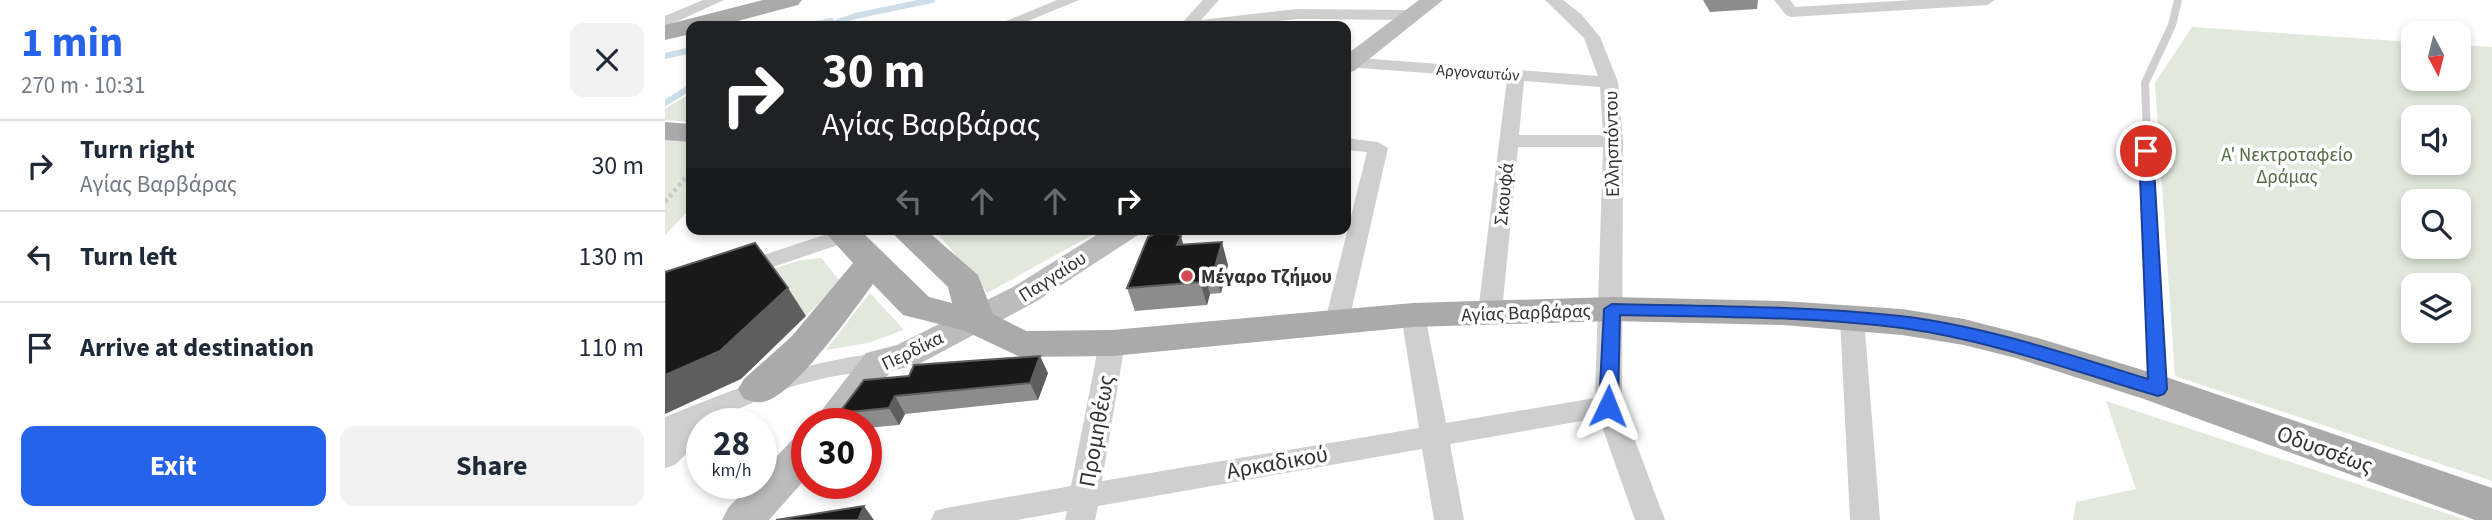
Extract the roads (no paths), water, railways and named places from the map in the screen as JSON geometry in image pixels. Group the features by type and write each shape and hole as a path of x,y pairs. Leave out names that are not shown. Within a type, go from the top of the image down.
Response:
{"main road":[{"path":"665,23 753,0"},
{"path":"710,21 790,0"},
{"path":"1351,60 1432,0"},
{"path":"665,33 686,27"},
{"path":"665,131 686,133"},
{"name":"Αγίας Βαρβάρας","path":"845,235 916,306 976,321 1020,344 1112,342 1337,321 1490,312 1612,309 1770,312 1902,322 1976,335 2024,346 2158,389"},
{"path":"912,235 965,283 976,321"},
{"name":"Παγγαίου","path":"976,321 1025,295 1118,235"},
{"path":"758,389 806,345 872,262"},
{"name":"Περδίκα","path":"843,408 879,362 907,355 976,321"},
{"name":"Οδυσσέως","path":"2158,389 2492,507"},
{"path":"743,520 791,468"}],"street":[{"path":"665,23 716,0"},
{"path":"1015,21 1071,0"},
{"path":"1194,21 1211,0"},
{"name":"Ελλησπόντου","path":"1553,0 1575,17 1592,37 1609,82 1613,141 1612,309 1608,406"},
{"path":"1787,6 1987,0"},
{"path":"1235,21 1297,14 1410,15"},
{"name":"Αργοναυτών","path":"1351,63 1609,82"},
{"name":"Σκουφά","path":"1490,312 1516,75"},
{"path":"1509,141 1613,141"},
{"path":"1337,321 1378,148 1351,145"},
{"path":"717,279 834,235"},
{"path":"1413,316 1449,520"},
{"path":"1852,318 1865,520"},
{"name":"Προμηθέως","path":"1082,508 1112,342"},
{"path":"665,428 758,389 810,372 879,362"},
{"path":"665,457 717,406"},
{"path":"1608,406 1650,520"},
{"name":"Αρκαδικού","path":"946,520 1082,508 1434,436 1608,406"}],"lane":[{"path":"2158,389 2145,83 2172,25 2178,0"}],"waterway":[{"path":"841,21 932,0"},
{"path":"665,56 686,51"},
{"path":"665,103 686,90"}],"place":[{"name":"Μέγαρο Τζήμου","path":"1187,276"}],"park label":[{"name":"Α' Νεκτροταφείο Δράμας","path":"2287,165"}]}
